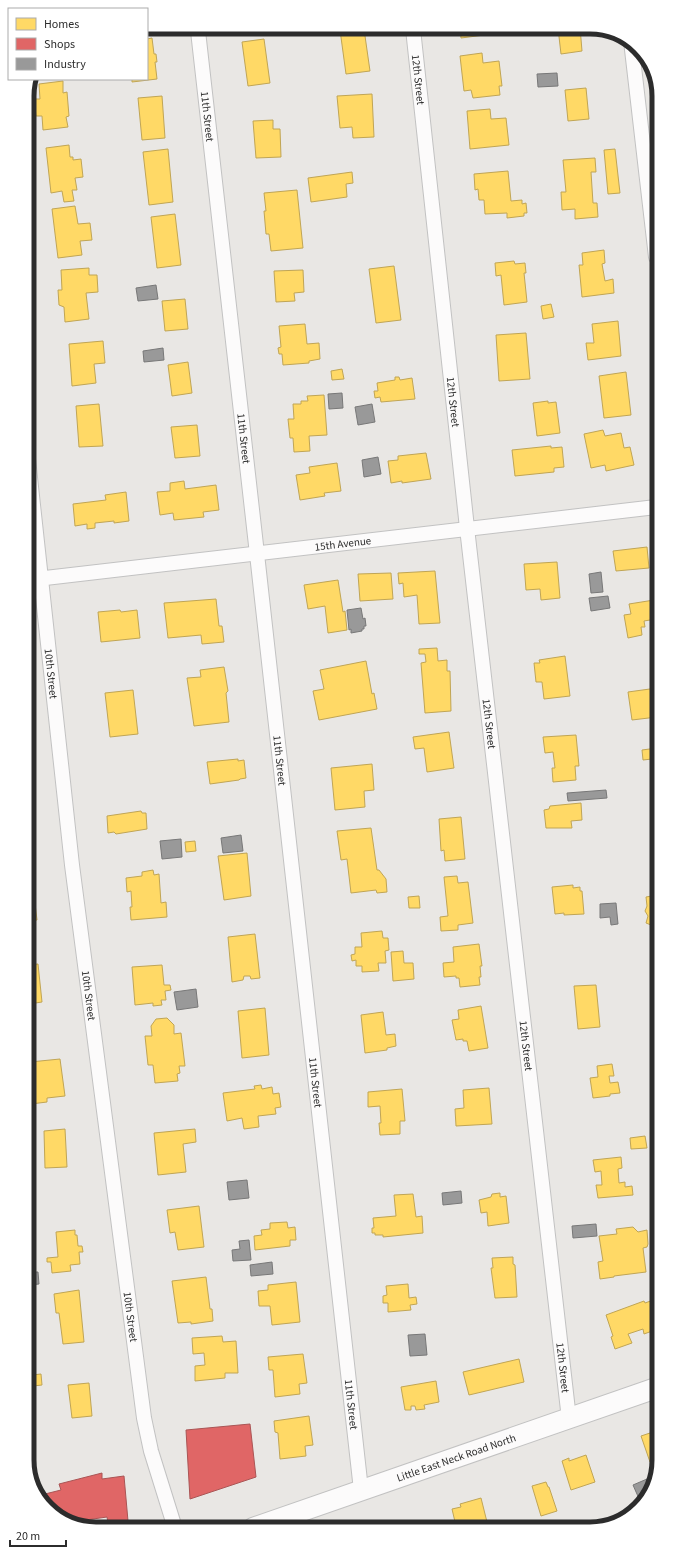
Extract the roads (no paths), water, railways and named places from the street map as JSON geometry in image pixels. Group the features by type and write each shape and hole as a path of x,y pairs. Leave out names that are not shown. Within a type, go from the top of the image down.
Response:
{"main road":[{"name":"Little East Neck Road North","path":"294,1521 360,1490 652,1389"}],"street":[{"name":"11th Street","path":"198,34 360,1490"},
{"name":"12th Street","path":"414,34 569,1419"},
{"path":"632,50 652,222"},
{"name":"15th Avenue","path":"34,579 652,506"},
{"name":"10th Street","path":"34,579 144,1418 151,1451 173,1522"}]}
